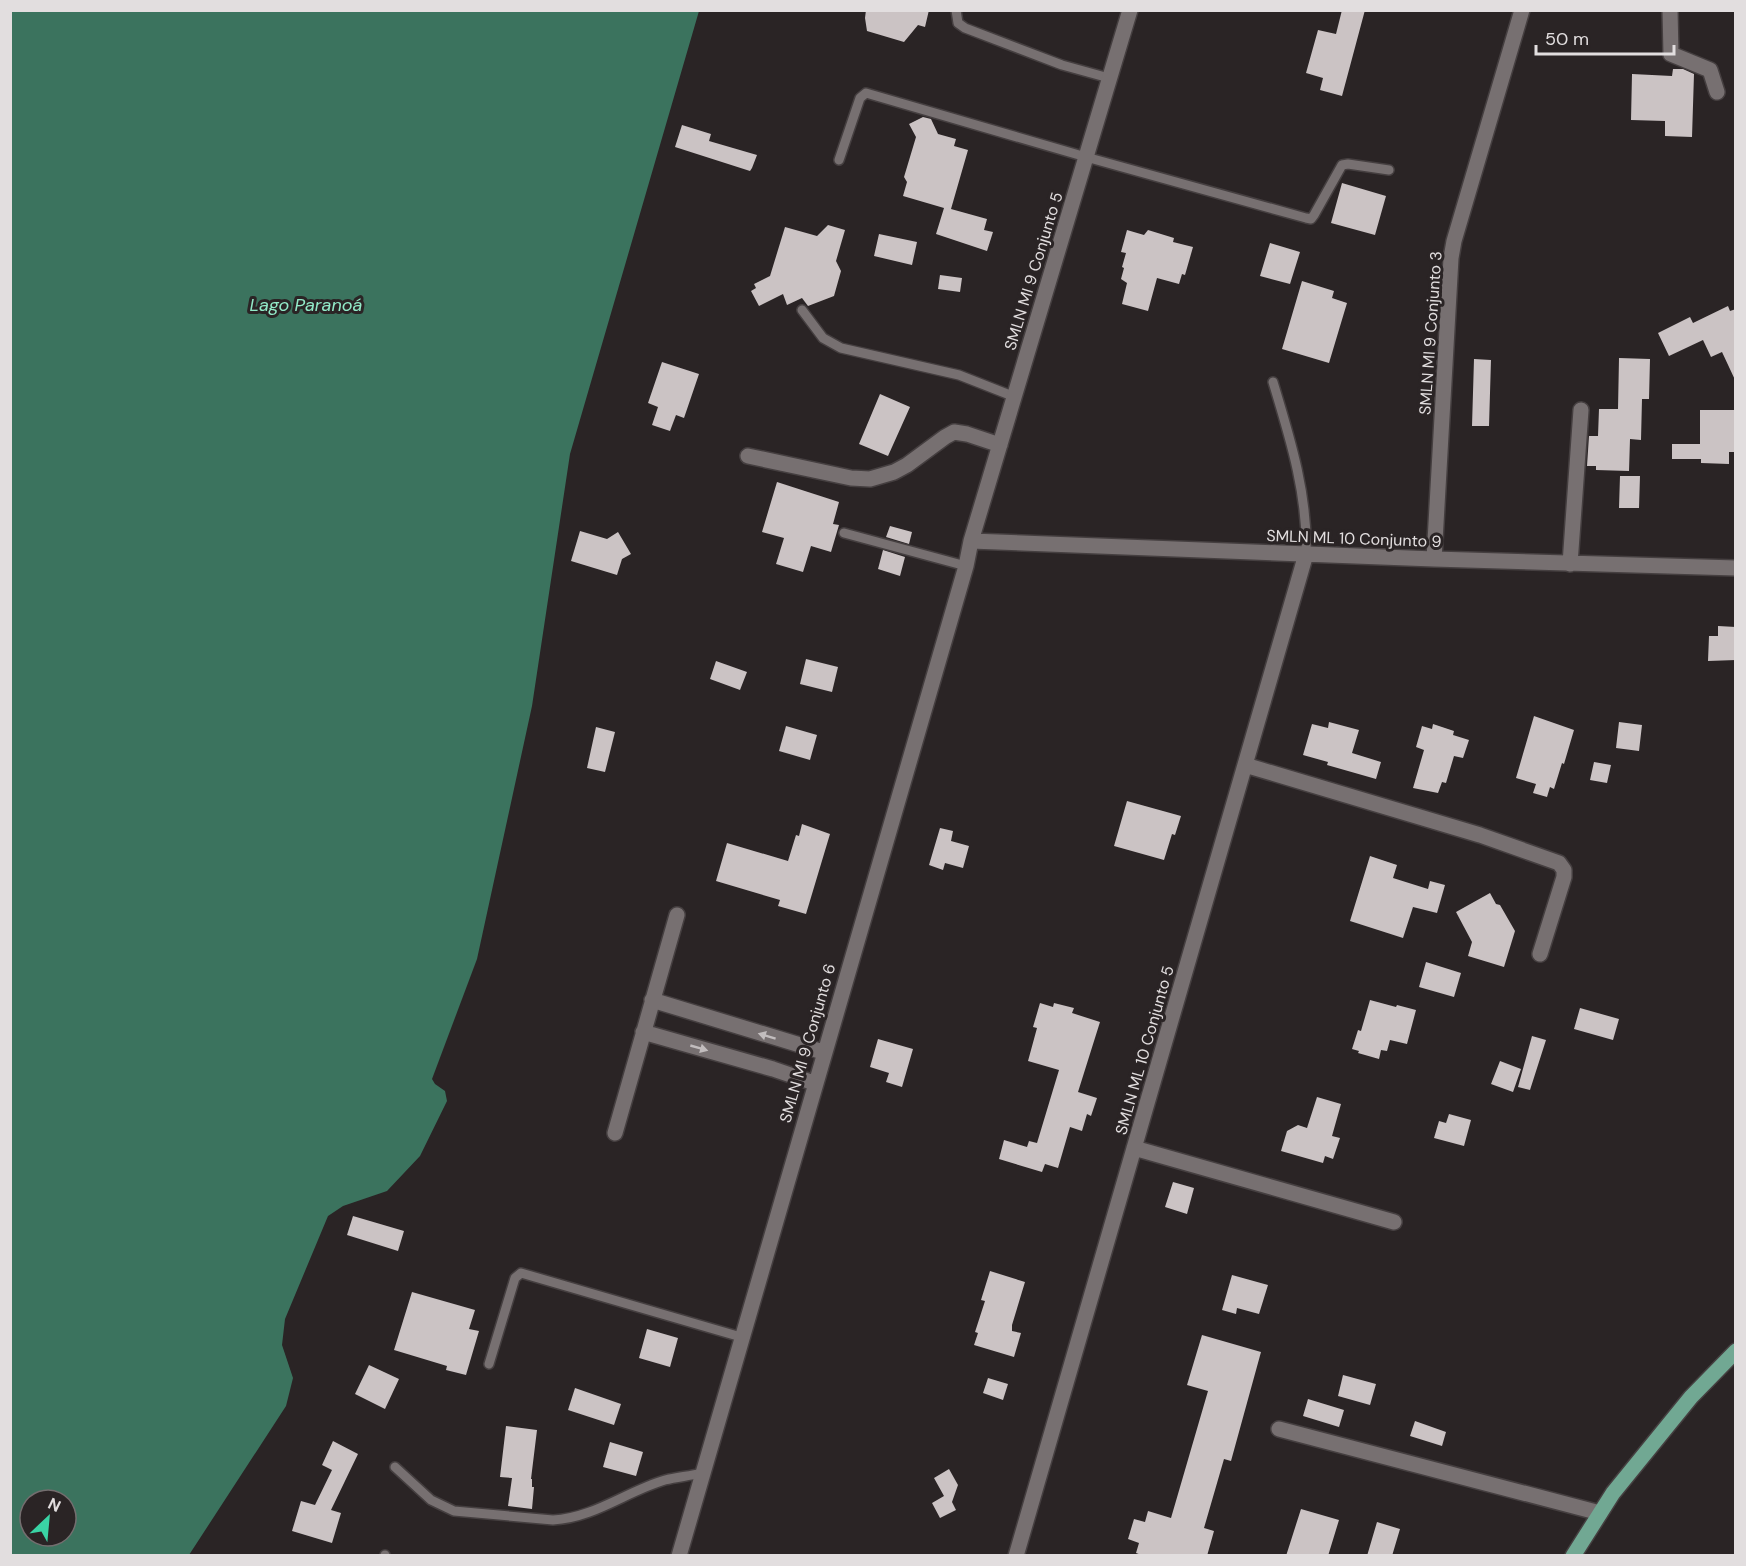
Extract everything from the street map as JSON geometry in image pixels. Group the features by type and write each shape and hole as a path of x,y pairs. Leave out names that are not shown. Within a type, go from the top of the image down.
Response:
{"main road":[{"path":"1573,1556 1613,1493 1691,1397 1736,1351"}],"street":[{"name":"SMLN MI 9 Conjunto 5","path":"971,541 1130,10"},
{"name":"SMLN MI 9 Conjunto 3","path":"1434,560 1451,258 1522,10"},
{"path":"1670,10 1671,54 1710,70 1717,92"},
{"path":"1570,564 1581,410"},
{"path":"748,456 851,478 870,479 894,472 907,465 945,436 954,432 1000,445"},
{"name":"SMLN ML 10 Conjunto 9","path":"971,541 1434,560 1736,568"},
{"name":"SMLN MI 9 Conjunto 6","path":"679,1556 814,1083 966,566 971,541"},
{"name":"SMLN ML 10 Conjunto 5","path":"1016,1556 1306,554"},
{"path":"1245,765 1480,835 1559,863 1564,870 1564,877 1540,954"},
{"path":"615,1132 677,915"},
{"path":"652,1000 823,1052"},
{"path":"643,1032 814,1083"},
{"path":"1134,1148 1394,1222"},
{"path":"1279,1429 1600,1513"}],"lane":[{"path":"956,10 958,23 964,28 1062,65 1109,78"},
{"path":"838,160 860,98 866,93 1086,158 1309,219 1314,215 1342,165 1389,170"},
{"path":"802,310 823,338 841,348 959,375 1015,397"},
{"path":"1273,382 1290,437 1303,500 1307,528 1306,554"},
{"path":"844,533 966,566"},
{"path":"489,1364 515,1278 521,1273 741,1337"},
{"path":"395,1467 431,1500 454,1511 553,1520 582,1515 664,1480 702,1473"}],"water":[{"name":"Lago Paranoá","path":"11,10 699,11 570,454 532,706 477,959 432,1079 445,1091 447,1101 420,1156 387,1191 343,1206 328,1216 285,1319 282,1345 293,1378 286,1406 189,1555 11,1555"}],"building":[{"path":"866,10 929,10 925,27 918,25 904,42 867,31"},
{"path":"1342,10 1365,10 1342,96 1320,90 1323,78 1306,73 1318,30 1336,34"},
{"path":"1673,69 1683,69 1694,74 1692,137 1665,136 1665,121 1631,120 1632,74 1672,76"},
{"path":"923,117 931,119 938,134 956,139 954,146 968,150 951,209 987,219 984,230 993,232 987,251 936,234 944,208 903,196 907,182 904,177 916,137 909,124"},
{"path":"682,125 711,134 709,141 757,155 752,168 750,171 675,147"},
{"path":"1342,183 1386,196 1375,235 1331,223"},
{"path":"828,225 845,230 836,261 841,271 834,296 808,306 802,298 787,305 783,294 759,306 751,291 756,288 754,284 770,276 785,227 817,236"},
{"path":"1127,230 1144,235 1148,230 1174,238 1173,242 1193,247 1185,275 1182,274 1179,284 1157,278 1148,311 1122,304 1127,283 1121,279 1126,253 1121,252"},
{"path":"879,234 917,242 912,265 874,256"},
{"path":"1270,243 1300,252 1290,284 1260,276"},
{"path":"940,275 962,278 960,292 938,289"},
{"path":"1302,281 1334,291 1332,298 1347,303 1329,363 1282,349"},
{"path":"1728,306 1730,311 1736,309 1736,382 1722,352 1711,357 1703,340 1669,356 1658,333 1690,317 1693,323"},
{"path":"1619,358 1650,359 1649,399 1642,399 1641,440 1630,439 1629,471 1596,470 1596,466 1587,466 1589,436 1598,436 1599,409 1618,409"},
{"path":"1474,359 1491,360 1489,426 1472,426"},
{"path":"662,362 699,374 684,418 676,415 670,431 652,425 658,407 648,403"},
{"path":"880,394 910,407 888,456 859,444"},
{"path":"1700,410 1736,410 1736,452 1729,452 1729,464 1701,463 1701,459 1672,459 1672,444 1700,444"},
{"path":"1620,476 1640,476 1639,508 1619,508"},
{"path":"777,482 839,502 833,524 839,525 831,552 811,546 803,572 776,564 784,538 762,532"},
{"path":"890,526 912,532 909,544 886,537"},
{"path":"580,531 607,539 618,532 631,554 622,559 617,575 571,561"},
{"path":"883,550 905,557 900,576 878,569"},
{"path":"1718,626 1736,627 1736,660 1708,661 1709,636 1718,636"},
{"path":"806,659 838,667 832,692 800,684"},
{"path":"716,661 747,672 740,690 710,679"},
{"path":"1534,716 1574,730 1554,789 1550,787 1547,797 1533,793 1536,784 1516,778"},
{"path":"1329,722 1359,730 1352,753 1381,762 1376,779 1327,765 1328,762 1303,755 1312,724 1328,728"},
{"path":"1619,722 1642,725 1639,751 1616,748"},
{"path":"1433,724 1454,731 1453,735 1469,740 1463,758 1454,756 1446,783 1442,782 1438,793 1413,788 1424,750 1416,747 1422,726 1432,729"},
{"path":"786,726 817,735 810,760 779,751"},
{"path":"596,727 615,732 605,772 587,768"},
{"path":"1594,762 1611,765 1607,783 1590,780"},
{"path":"1127,801 1181,816 1175,835 1172,834 1164,860 1114,846"},
{"path":"802,824 830,834 806,914 778,906 780,900 716,881 727,843 788,861"},
{"path":"940,828 953,831 951,841 969,846 963,868 945,863 943,870 929,865"},
{"path":"1370,856 1397,865 1393,878 1428,889 1430,881 1445,885 1437,913 1413,907 1403,938 1350,921"},
{"path":"1490,893 1515,931 1504,967 1468,956 1472,942 1456,912"},
{"path":"1426,962 1461,973 1454,997 1419,987"},
{"path":"1370,1000 1416,1010 1407,1044 1390,1040 1387,1051 1381,1050 1379,1059 1352,1049 1358,1030 1361,1031"},
{"path":"1040,1003 1053,1007 1054,1003 1074,1008 1072,1013 1100,1022 1078,1092 1097,1098 1091,1116 1087,1114 1082,1131 1070,1127 1058,1168 1045,1164 1042,1172 999,1159 1004,1140 1027,1147 1029,1141 1037,1143 1059,1070 1028,1061 1037,1028 1033,1027"},
{"path":"1580,1008 1619,1019 1613,1040 1574,1029"},
{"path":"1532,1036 1546,1040 1530,1090 1518,1087"},
{"path":"878,1039 913,1049 902,1087 886,1082 889,1073 870,1067"},
{"path":"1500,1061 1521,1069 1513,1092 1491,1084"},
{"path":"1317,1097 1341,1104 1332,1136 1340,1138 1333,1159 1325,1156 1323,1163 1281,1151 1287,1131 1298,1125 1307,1128"},
{"path":"1449,1114 1471,1120 1464,1146 1434,1138 1439,1121 1446,1123"},
{"path":"1173,1182 1194,1188 1187,1214 1165,1207"},
{"path":"353,1216 404,1231 398,1251 347,1235"},
{"path":"990,1271 1025,1282 1012,1325 1012,1331 1021,1333 1014,1357 974,1345 978,1333 975,1332 985,1301 981,1300"},
{"path":"1232,1275 1268,1285 1259,1314 1237,1308 1236,1314 1222,1310"},
{"path":"412,1292 475,1310 469,1329 479,1331 466,1375 446,1370 447,1366 394,1350"},
{"path":"647,1329 678,1338 670,1367 639,1358"},
{"path":"1202,1335 1261,1352 1231,1461 1224,1459 1204,1528 1214,1531 1207,1556 1144,1556 1136,1553 1139,1543 1128,1539 1134,1519 1145,1522 1148,1511 1171,1518 1208,1391 1187,1385"},
{"path":"369,1365 399,1379 385,1409 355,1394"},
{"path":"1343,1375 1376,1384 1370,1405 1338,1396"},
{"path":"988,1378 1008,1384 1003,1400 983,1393"},
{"path":"575,1388 621,1404 614,1425 568,1410"},
{"path":"1308,1399 1344,1410 1339,1427 1303,1416"},
{"path":"1415,1421 1446,1432 1442,1446 1410,1436"},
{"path":"506,1426 537,1430 531,1479 532,1487 534,1487 532,1509 508,1506 512,1478 500,1477"},
{"path":"333,1441 358,1454 331,1510 341,1513 332,1543 292,1531 301,1501 315,1505 332,1470 322,1465"},
{"path":"610,1442 643,1452 636,1476 603,1467"},
{"path":"949,1469 958,1485 952,1502 956,1510 940,1518 932,1503 944,1496 934,1478"},
{"path":"1301,1509 1339,1520 1328,1556 1286,1556"},
{"path":"1377,1522 1400,1529 1392,1556 1367,1556"}]}
